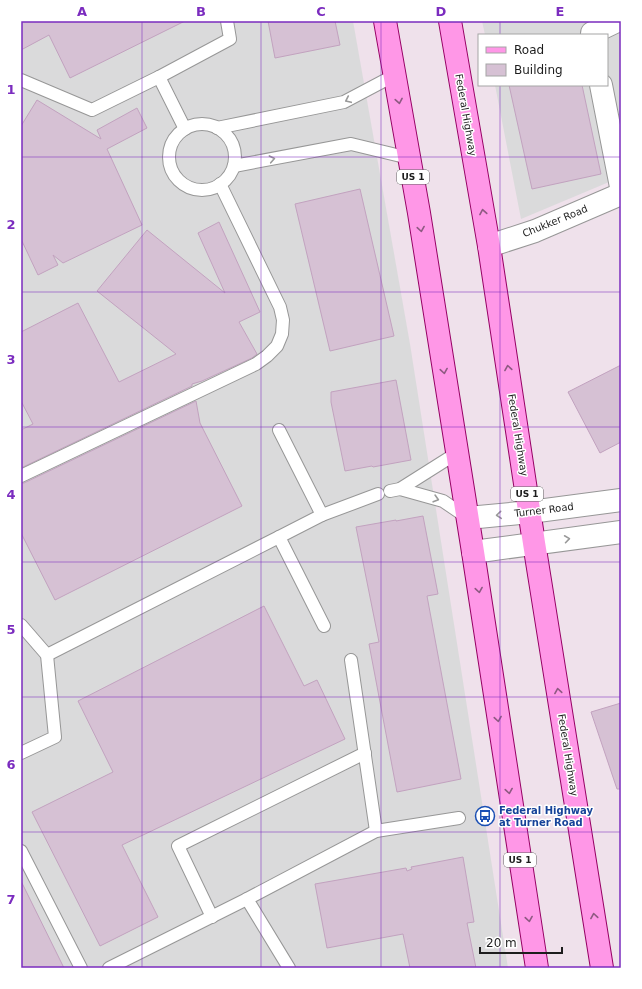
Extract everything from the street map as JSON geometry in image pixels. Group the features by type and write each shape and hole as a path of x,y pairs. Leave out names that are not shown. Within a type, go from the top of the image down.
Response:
{"main road":[{"name":"US 1","path":"385,21 468,518 537,968"},
{"name":"Federal Highway","path":"450,21 489,246 534,543 602,968"}],"street":[{"path":"591,30 617,21"},
{"path":"601,86 621,187"},
{"name":"Chukker Road","path":"489,246 535,231 621,194"},
{"name":"Turner Road","path":"468,518 530,512 621,500"},
{"path":"473,552 621,532"}],"lane":[{"path":"21,80 92,110 159,77 230,39 227,21"},
{"path":"218,128 344,102 395,75"},
{"path":"159,77 185,129"},
{"path":"207,124 218,128 227,134 233,144 235,155 234,166 229,177 210,189 198,189 188,186 178,179 172,169 170,159 171,147 176,137 185,129 195,125 207,124"},
{"path":"234,166 351,144 409,158"},
{"path":"21,476 256,364 268,356 277,346 282,334 283,320 280,307 220,184"},
{"path":"279,430 322,515"},
{"path":"457,453 395,490 443,501 468,518"},
{"path":"47,655 322,515 378,494"},
{"path":"279,537 324,626"},
{"path":"21,625 47,655 55,737 21,753"},
{"path":"351,660 376,831"},
{"path":"212,917 178,846 365,753"},
{"path":"109,968 212,917 376,831 459,818"},
{"path":"21,851 81,968"},
{"path":"247,898 289,968"}],"shaded area":[{"path":"21,21 353,21 410,344 508,968 21,968"},
{"path":"482,21 621,21 621,177 521,219 495,86 608,86 608,34 485,34"}],"building":[{"path":"21,21 185,21 70,78 49,35 21,50"},
{"path":"268,21 335,21 340,45 275,58"},
{"path":"509,86 582,86 601,174 532,189"},
{"path":"37,100 101,139 97,130 137,108 147,128 107,149 142,225 63,263 53,255 58,265 38,275 21,239 21,126"},
{"path":"360,189 394,336 330,351 295,204"},
{"path":"219,222 260,312 239,322 257,354 252,358 202,381 192,384 192,386 21,468 21,430 33,424 21,401 21,332 78,303 119,382 176,354 97,291 147,230 225,293 198,233"},
{"path":"621,365 621,442 600,453 568,392"},
{"path":"396,380 411,460 345,471 331,402 331,392"},
{"path":"196,401 200,423 242,506 55,600 21,533 21,483 24,483"},
{"path":"423,516 438,594 427,596 461,779 397,792 369,644 379,642 356,527"},
{"path":"264,606 304,686 317,680 345,739 122,845 158,917 100,946 32,812 113,772 78,701"},
{"path":"621,703 621,789 617,789 591,712"},
{"path":"463,857 474,922 467,923 476,968 410,968 403,934 327,948 315,884 406,868 407,871 412,869 411,867"},
{"path":"21,881 64,968 21,968"}],"place":[{"name":"Federal Highway at Turner Road","path":"485,816"}]}
